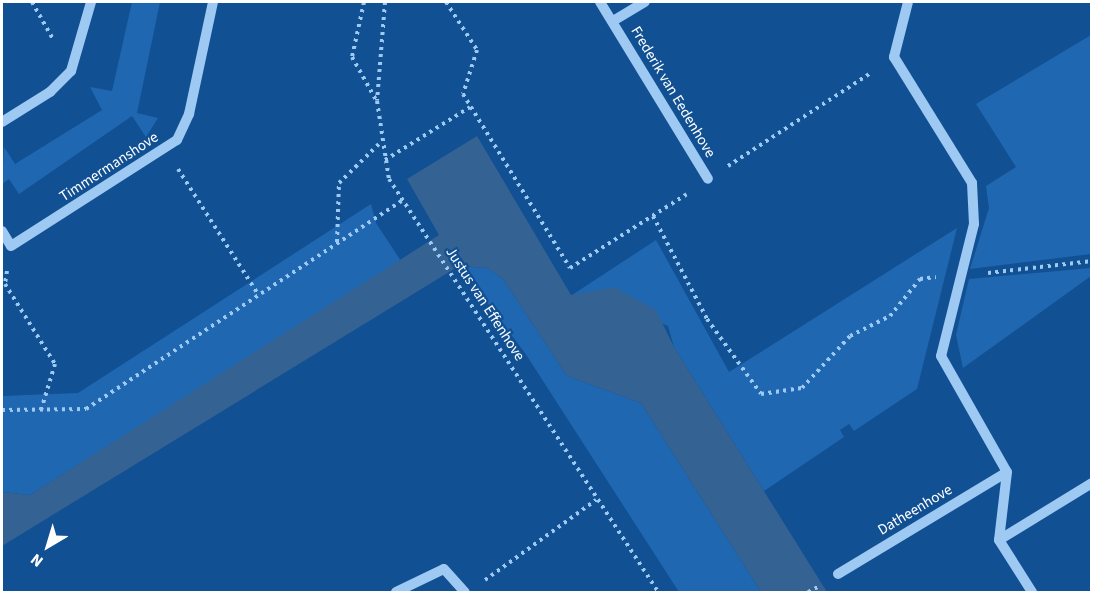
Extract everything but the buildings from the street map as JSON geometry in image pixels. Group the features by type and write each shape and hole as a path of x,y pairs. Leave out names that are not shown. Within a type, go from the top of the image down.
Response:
{"street":[{"path":"2,122 50,92 71,71 91,2"},
{"name":"Timmermanshove","path":"11,246 166,150 177,140 189,114 213,2"},
{"path":"600,2 613,21"},
{"name":"Frederik van Eedenhove","path":"645,2 613,21 708,179"},
{"path":"908,2 894,57 972,183 974,224 941,356 1007,472 999,540 1032,592"},
{"path":"2,231 11,246"},
{"name":"Datheenhove","path":"838,574 1007,472"},
{"path":"999,540 1092,483"},
{"path":"396,592 444,569 465,592"}],"path":[{"path":"364,2 352,57 377,101"},
{"name":"Justus van Effenhove","path":"385,2 377,101 385,160 402,201 457,290 658,592"},
{"path":"446,2 477,50 463,94 570,268 894,57"},
{"path":"385,160 470,106"},
{"path":"337,242 339,183 381,141"},
{"path":"166,150 258,294"},
{"path":"2,410 86,409 402,201"},
{"path":"653,216 707,319 761,394 802,388 850,336 890,316 920,279 1092,261"},
{"path":"11,246 5,284 55,364 41,410"},
{"path":"476,586 596,500"}],"shaded area":[{"path":"132,2 160,2 137,113 158,118 146,137 132,116 19,194 9,179 2,184 4,147 15,164 102,110 90,87 112,91"},
{"path":"1091,35 1091,254 970,269 989,208 986,186 1016,167 976,104"},
{"path":"477,136 571,295 614,287 656,310 674,347 827,592 761,592 641,403 567,376 503,279 487,268 459,266 2,546 2,492 30,495 439,235 407,179"},
{"path":"371,204 376,223 401,261 30,495 2,492 2,396 78,393"},
{"path":"957,228 917,389 854,431 849,424 840,430 844,437 764,491 674,347 668,326 591,293 572,295 656,240 729,372"},
{"path":"459,266 487,268 503,279 567,376 641,403 761,592 679,592 525,353"},
{"path":"1091,268 1091,276 963,368 956,335 969,279"}]}
